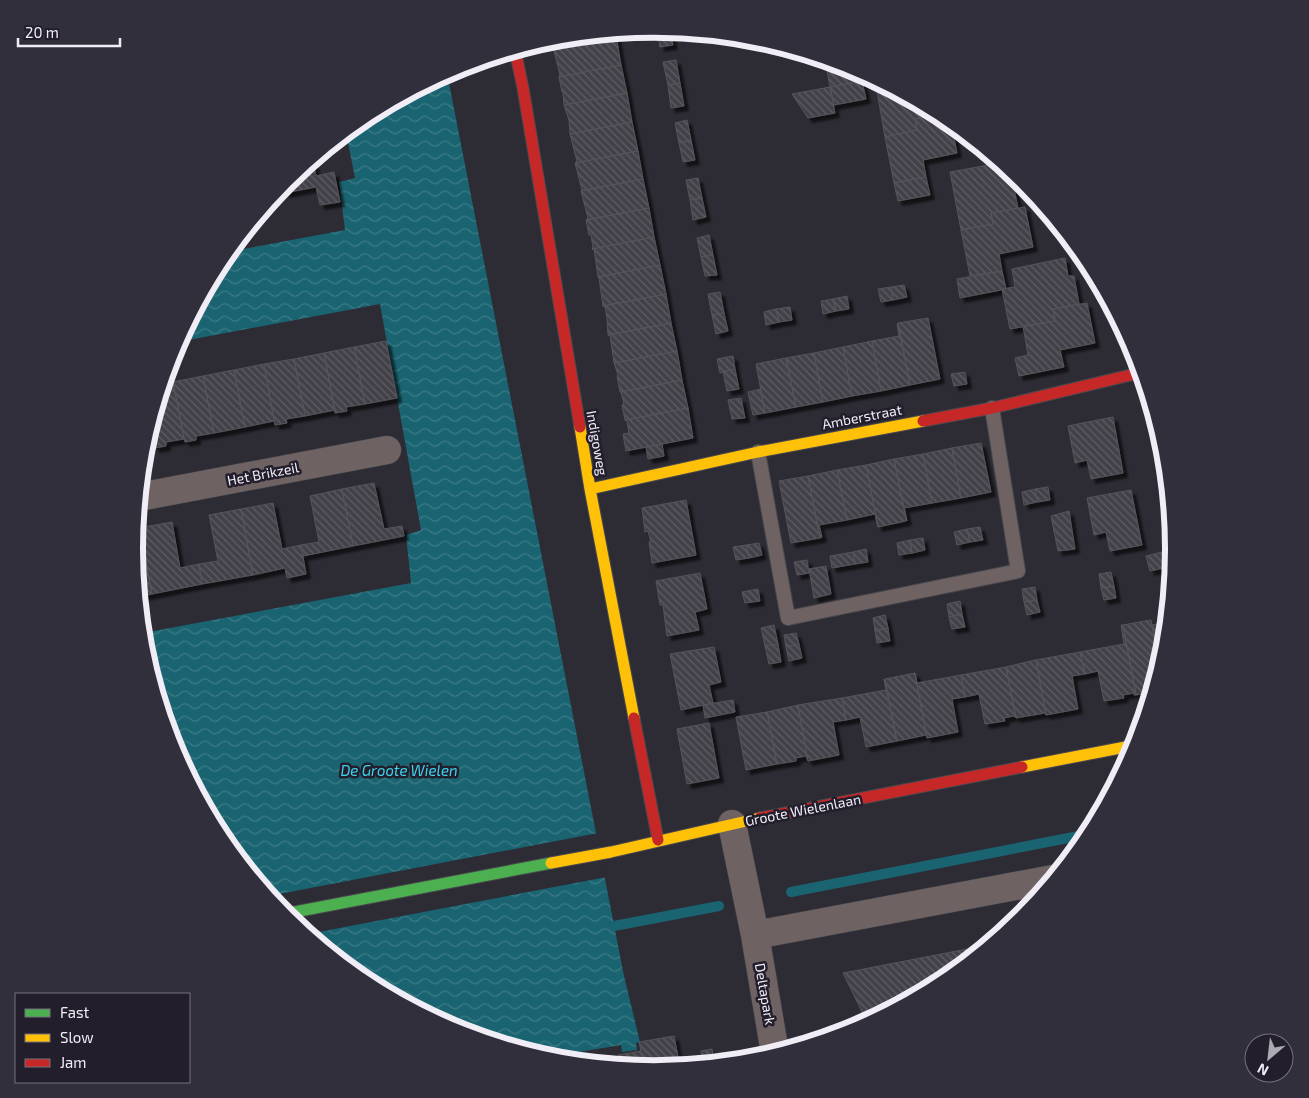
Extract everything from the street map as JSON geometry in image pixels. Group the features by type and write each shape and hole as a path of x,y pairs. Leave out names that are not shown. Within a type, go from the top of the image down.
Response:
{"street":[{"name":"Indigoweg","path":"516,57 590,489 658,840"},
{"name":"Amberstraat","path":"590,489 758,452 992,408 1135,373"},
{"name":"Het Brikzeil","path":"146,496 387,450"},
{"name":"Groote Wielenlaan","path":"755,935 732,824 1126,747"},
{"path":"294,912 611,852 732,824"},
{"path":"755,935 1043,881"},
{"name":"Deltapark","path":"755,935 774,1046"}],"lane":[{"path":"758,452 788,618 1018,571 992,408"}],"water":[{"name":"De Groote Wielen","path":"449,81 624,976 640,1042 636,1043 637,1050 622,1052 621,1045 579,1052 580,1055 522,1043 490,1033 428,1008 370,974 343,955 293,911 270,886 229,833 196,775 170,713 160,681 150,632 411,583 406,535 421,530 380,304 188,340 212,293 240,250 345,230 339,182 355,178 348,140 399,106"}],"pier":[{"path":"598,833 607,877 316,933 278,894"}],"building":[{"path":"659,38 672,39 673,45 660,47"},
{"path":"617,39 621,65 559,77 553,47"},
{"path":"676,60 680,83 668,85 663,62"},
{"path":"621,65 627,93 564,105 559,77"},
{"path":"826,68 861,81 830,87"},
{"path":"861,81 866,99 834,105 830,87"},
{"path":"680,83 684,106 671,108 668,85"},
{"path":"830,87 835,113 808,118 792,94"},
{"path":"876,88 927,117 915,119 917,130 885,137"},
{"path":"627,93 632,122 570,134 569,120 564,105"},
{"path":"927,117 953,134 957,153 923,160 926,177 894,183 885,137 917,130 915,119"},
{"path":"687,120 691,140 679,143 675,123"},
{"path":"632,122 638,151 575,163 577,161 570,134"},
{"path":"691,140 695,160 683,162 679,143"},
{"path":"638,151 643,179 581,191 575,163"},
{"path":"992,164 1005,177 1006,180 1008,180 1013,184 1018,208 991,213 993,224 961,230 950,172"},
{"path":"314,167 316,176 334,172 340,202 320,205 316,187 288,192"},
{"path":"926,177 930,195 898,201 894,183"},
{"path":"698,178 702,198 690,200 686,180"},
{"path":"643,179 649,208 586,220 588,218 581,191"},
{"path":"702,198 706,217 693,220 690,200"},
{"path":"1025,207 1033,247 999,254 1002,271 970,276 961,230 993,224 991,213"},
{"path":"649,208 654,237 592,249 591,235 589,235 586,220"},
{"path":"709,235 713,255 701,257 697,238"},
{"path":"654,237 660,265 598,277 594,249 592,249"},
{"path":"713,255 717,275 705,276 701,257"},
{"path":"1065,258 1068,276 1074,276 1079,304 1053,309 1055,321 1010,329 1002,289 1015,287 1012,269"},
{"path":"660,265 666,294 603,306 598,277"},
{"path":"1002,271 1006,289 960,298 957,279"},
{"path":"904,285 907,297 893,300 891,287"},
{"path":"891,287 893,300 881,302 878,289"},
{"path":"720,292 724,313 712,315 708,294"},
{"path":"666,294 671,323 608,335 605,306 603,306"},
{"path":"847,296 849,309 836,311 833,299"},
{"path":"833,299 836,311 823,314 821,301"},
{"path":"1087,303 1095,343 1060,350 1064,367 1019,376 1015,358 1028,355 1023,326 1055,321 1053,309"},
{"path":"790,307 792,320 779,322 776,309"},
{"path":"776,309 779,322 766,325 764,312"},
{"path":"724,313 728,331 716,334 712,315"},
{"path":"928,318 940,379 910,385 898,323"},
{"path":"671,323 677,351 614,363 610,335 608,335"},
{"path":"898,323 910,385 881,391 872,341 899,336"},
{"path":"386,341 397,398 365,404 354,347"},
{"path":"872,341 881,391 852,396 843,347"},
{"path":"354,347 365,404 346,407 347,411 335,413 324,353"},
{"path":"843,347 852,396 823,402 814,353"},
{"path":"677,351 682,380 620,392 614,363"},
{"path":"324,353 335,410 305,416 294,359"},
{"path":"814,353 823,402 796,407 786,358"},
{"path":"733,356 735,369 720,373 717,359"},
{"path":"786,358 796,407 765,413 756,364"},
{"path":"294,359 305,416 286,419 287,423 275,425 264,364"},
{"path":"264,364 274,421 245,427 234,370"},
{"path":"735,369 739,389 727,391 723,372"},
{"path":"234,370 245,427 214,433 203,376"},
{"path":"965,372 967,384 954,386 951,374"},
{"path":"203,376 214,433 196,436 196,440 185,442 173,382"},
{"path":"682,380 688,408 625,420 622,405 624,404 620,392"},
{"path":"171,382 173,382 184,439 166,442 166,446 155,448 154,444 160,417"},
{"path":"761,389 765,413 753,415 748,392"},
{"path":"741,398 745,418 732,419 728,400"},
{"path":"688,408 693,438 626,451 623,434 629,433 627,421 625,420"},
{"path":"1113,417 1123,473 1091,479 1087,460 1075,463 1068,426"},
{"path":"981,443 991,492 961,498 952,448"},
{"path":"662,444 664,456 648,459 646,447"},
{"path":"952,448 961,498 932,503 923,454"},
{"path":"923,454 932,503 904,508 894,459"},
{"path":"894,459 906,521 878,527 866,465"},
{"path":"866,465 878,527 875,514 847,520 837,470"},
{"path":"837,470 847,520 819,525 822,537 820,538 808,476"},
{"path":"808,476 820,538 791,543 779,481"},
{"path":"374,483 384,529 402,526 404,536 353,546 342,489"},
{"path":"1048,487 1050,500 1037,502 1035,489"},
{"path":"342,489 353,546 303,556 301,545 319,542 310,496"},
{"path":"1035,489 1037,502 1024,505 1022,492"},
{"path":"1131,490 1142,545 1110,551 1106,532 1094,535 1087,498"},
{"path":"686,500 696,555 652,563 649,542 651,542 648,531 645,532 642,508"},
{"path":"273,503 282,549 301,545 306,574 287,578 285,568 253,575 241,509"},
{"path":"241,509 253,575 202,584 199,564 218,561 209,515"},
{"path":"1069,511 1075,549 1058,551 1051,516"},
{"path":"172,522 180,568 199,564 202,584 152,594 143,548 144,527"},
{"path":"980,527 983,540 970,542 967,529"},
{"path":"967,529 970,542 957,545 954,532"},
{"path":"923,538 925,550 912,553 910,540"},
{"path":"910,540 912,553 899,555 897,543"},
{"path":"759,543 762,555 749,558 746,545"},
{"path":"746,545 749,558 736,560 733,547"},
{"path":"143,548 152,594 145,596"},
{"path":"866,549 868,562 855,564 853,552"},
{"path":"1166,551 1165,568 1150,571 1146,556"},
{"path":"853,552 855,564 832,568 830,556"},
{"path":"807,560 809,573 797,575 794,562"},
{"path":"826,566 831,594 814,598 809,569"},
{"path":"1111,572 1114,586 1101,588 1099,574"},
{"path":"700,573 707,609 695,612 699,630 667,636 663,605 660,605 656,581"},
{"path":"1114,586 1116,598 1104,600 1101,588"},
{"path":"1035,587 1037,600 1024,602 1022,589"},
{"path":"758,589 760,601 745,603 742,592"},
{"path":"1037,600 1040,612 1027,615 1024,602"},
{"path":"960,601 962,614 949,617 947,604"},
{"path":"962,614 965,627 952,629 949,617"},
{"path":"885,615 888,628 875,631 873,618"},
{"path":"1151,620 1156,647 1145,693 1136,695 1123,625"},
{"path":"1161,623 1156,647 1152,625"},
{"path":"774,625 778,644 765,646 761,628"},
{"path":"1121,625 1123,625 1136,695 1134,693 1123,695 1124,698 1104,701 1098,671 1085,674 1080,652 1124,644"},
{"path":"888,628 890,641 877,643 875,631"},
{"path":"796,633 799,644 786,647 784,635"},
{"path":"778,644 781,662 769,664 765,646"},
{"path":"799,644 802,658 789,661 786,647"},
{"path":"714,647 721,682 709,685 713,703 681,710 670,654"},
{"path":"1080,652 1085,674 1072,676 1078,709 1046,715 1036,660"},
{"path":"1036,660 1046,715 1045,713 1016,718 1006,667"},
{"path":"1006,667 1016,718 1014,716 1004,718 1005,721 985,724 979,694 965,697 961,675"},
{"path":"915,673 917,683 961,675 965,697 952,699 958,732 927,738"},
{"path":"915,673 927,738 926,735 897,741 885,679"},
{"path":"884,679 897,741 866,747 860,717 846,720 842,698 886,690"},
{"path":"842,698 846,720 833,722 839,755 808,761 798,705"},
{"path":"733,700 735,712 705,718 703,705"},
{"path":"798,705 808,761 806,756 796,758 796,761 777,764 767,712"},
{"path":"767,712 777,764 746,770 736,717"},
{"path":"709,723 719,778 687,784 677,729"},
{"path":"975,947 910,992 864,1016 843,973"},
{"path":"674,1036 679,1059 619,1059 618,1055 641,1051 639,1042"},
{"path":"712,1049 713,1057 702,1058 701,1051"}],"waterway":[{"path":"791,892 1078,836"},
{"path":"614,926 719,906"}],"traffic: fast":[{"path":"294,912 551,863"}],"traffic: slow":[{"path":"590,489 758,452 923,421"},
{"path":"580,427 634,718"},
{"path":"1022,767 1126,747"},
{"path":"551,863 611,852 760,818"}],"traffic: jam":[{"path":"516,57 580,427"},
{"path":"923,421 992,408 1135,374"},
{"path":"634,718 658,840"},
{"path":"760,818 1022,767"}]}
